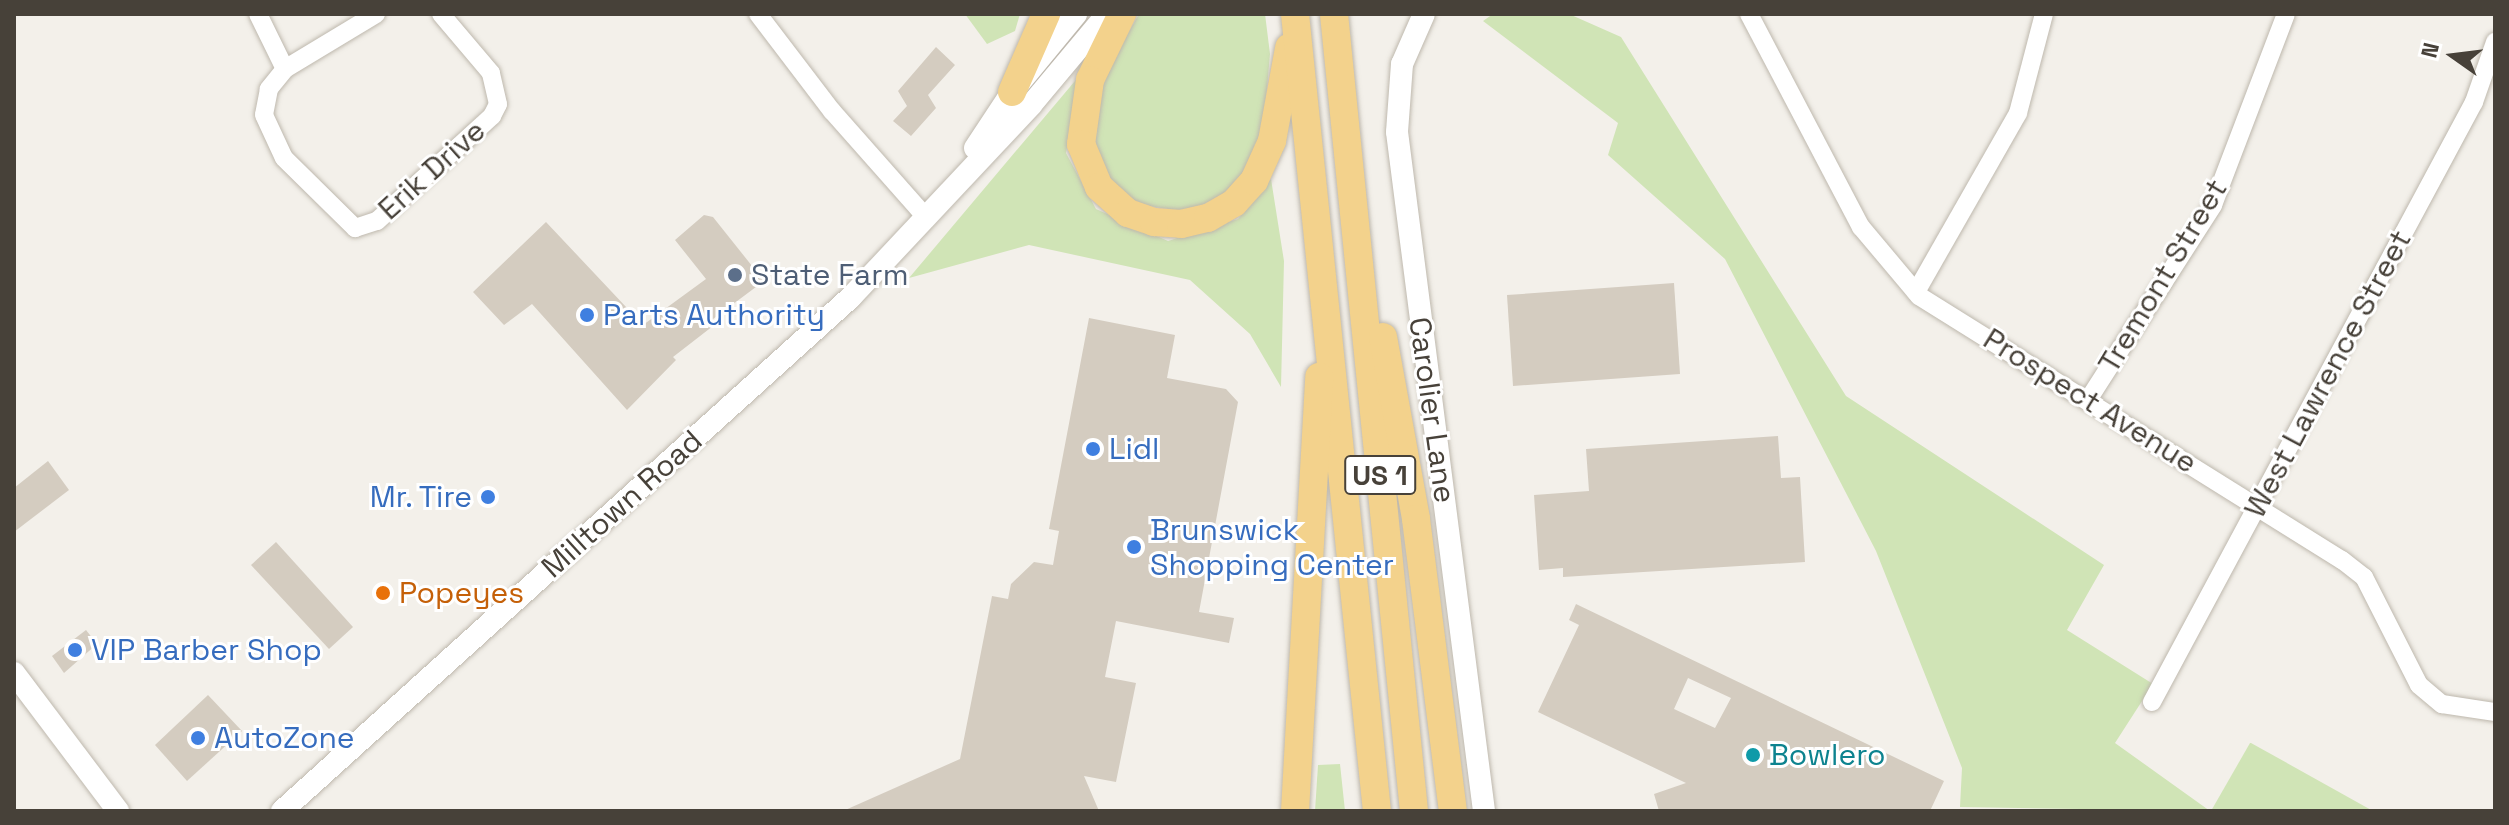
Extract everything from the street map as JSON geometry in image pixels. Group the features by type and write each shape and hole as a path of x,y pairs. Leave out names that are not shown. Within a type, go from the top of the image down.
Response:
{"highway":[{"path":"1012,92 1046,14"},
{"path":"1122,14 1090,80 1081,144 1099,187 1118,205 1154,222 1181,224 1208,218 1234,203 1262,169 1276,123 1295,15"},
{"name":"US 1","path":"1334,14 1414,811"},
{"name":"US 1","path":"1295,15 1377,811"},
{"path":"1347,138 1416,519 1453,811"},
{"path":"1293,811 1317,468 1321,248"}],"street":[{"path":"258,14 285,69 376,14"},
{"name":"Erik Drive","path":"285,69 269,89 264,115 270,137 346,224 368,227 492,116 498,104 491,73 441,14"},
{"path":"758,14 832,111 925,216"},
{"name":"Milltown Road","path":"951,186 1012,92 1076,14"},
{"name":"Milltown Road","path":"282,811 851,297 951,186 1031,105 1107,14"},
{"name":"Carolier Lane","path":"1424,14 1402,64 1397,132 1484,811"},
{"name":"Prospect Avenue","path":"1749,14 1861,227 1916,292 2257,505 2364,577 2419,685 2442,704 2495,712"},
{"path":"1916,292 2018,113 2044,14"},
{"name":"Tremont Street","path":"2088,400 2213,205 2286,14"},
{"name":"West Lawrence Street","path":"2152,702 2474,102 2495,42"},
{"path":"14,673 118,811"}],"green space":[{"path":"965,14 1020,14 1015,31 987,44"},
{"path":"1139,14 1265,14 1270,54 1263,134 1237,187 1189,212 1142,205 1113,186 1095,146 1103,77"},
{"path":"1493,14 1569,14 1621,37 1846,396 2104,565 2067,630 2153,684 2115,743 2210,811 1960,807 1962,768 1876,551 1725,259 1608,155 1618,123 1483,21"},
{"path":"1080,75 1066,153 1096,209 1168,241 1238,219 1271,179 1284,261 1281,387 1250,334 1190,280 1029,245 909,278"},
{"path":"2251,743 2373,811 2211,811"},
{"path":"1340,764 1345,811 1315,811 1318,765"}],"building":[{"path":"936,47 955,65 928,95 936,108 911,136 893,121 907,106 898,91"},
{"name":"Parts Authority","path":"704,215 713,217 764,281 709,322 713,326 673,357 676,360 627,410 532,304 504,325 473,292 546,222 643,325 706,279 675,240"},
{"path":"1674,283 1680,374 1513,386 1507,295"},
{"name":"Brunswick Shopping Center","path":"1089,318 1175,335 1167,378 1226,389 1238,402 1199,612 1234,618 1229,643 1116,621 1105,677 1136,683 1116,782 1084,776 1099,811 843,811 960,759 992,596 1008,599 1011,584 1034,562 1053,565 1059,531 1049,529"},
{"path":"1778,436 1781,478 1800,477 1805,562 1563,577 1563,568 1539,570 1534,495 1589,491 1586,449"},
{"path":"48,461 69,490 14,532 14,488"},
{"path":"276,542 353,627 329,649 251,565"},
{"path":"1576,604 1944,781 1930,811 1659,811 1654,794 1686,783 1538,712 1579,625 1569,620","holes":["1688,678 1731,698 1715,728 1674,709"]},
{"name":"VIP Barber Shop","path":"86,630 97,644 64,673 52,656"},
{"name":"AutoZone","path":"208,695 242,731 187,781 155,745"}],"place":[{"name":"State Farm","path":"735,275"},
{"name":"Parts Authority","path":"587,315"},
{"name":"Lidl","path":"1093,449"},
{"name":"Mr. Tire","path":"488,497"},
{"name":"Brunswick Shopping Center","path":"1134,547"},
{"name":"Popeyes","path":"383,593"},
{"name":"VIP Barber Shop","path":"75,650"},
{"name":"AutoZone","path":"198,738"},
{"name":"Bowlero","path":"1753,755"}]}
